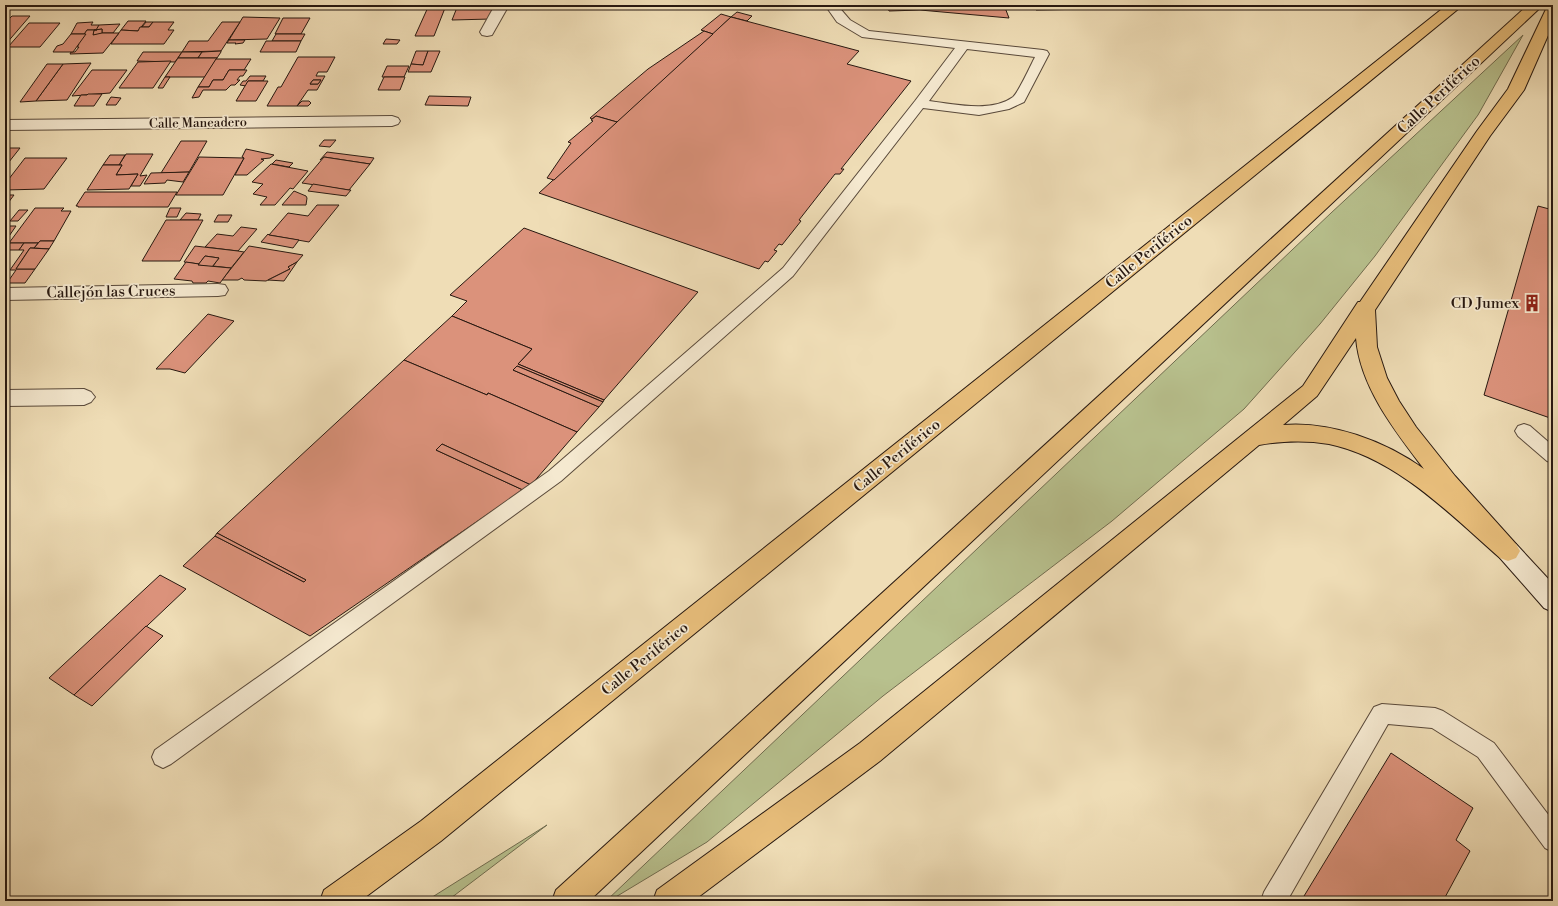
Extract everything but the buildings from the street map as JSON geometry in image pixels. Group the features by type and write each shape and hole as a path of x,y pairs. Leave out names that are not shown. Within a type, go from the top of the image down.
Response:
{"highway":[{"name":"Calle Periférico","path":"335,901 431,831 1456,5"},
{"name":"Calle Periférico","path":"567,901 1536,5"},
{"path":"668,901 870,752 1310,390 1483,134 1516,90 1553,8"},
{"path":"1365,307 1367,346 1377,378 1391,407 1407,432 1453,491 1508,551"},
{"path":"1251,438 1296,433 1309,434 1335,438 1374,450 1398,462 1440,492 1508,551"}],"street":[{"path":"487,32 502,5"},
{"name":"Calle Maneadero","path":"5,125 392,122"},
{"name":"Callejón las Cruces","path":"5,294 218,290"},
{"path":"5,398 84,396"},
{"path":"1508,551 1552,599"}],"lane":[{"path":"831,5 838,17 850,27 866,34 1043,54 1019,99 1004,106 979,111 920,104"},
{"path":"162,756 555,476 788,272 920,104 964,44"},
{"path":"1524,431 1553,456"},
{"path":"1273,901 1382,714 1435,718 1486,750 1553,840"}],"green space":[{"path":"1523,35 1478,115 1375,256 1320,324 1244,409 1112,521 883,696 707,842 609,901 606,901 1331,213"},
{"path":"547,825 447,901 426,901"}],"place":[{"name":"CD Jumex","path":"1532,303"}]}
